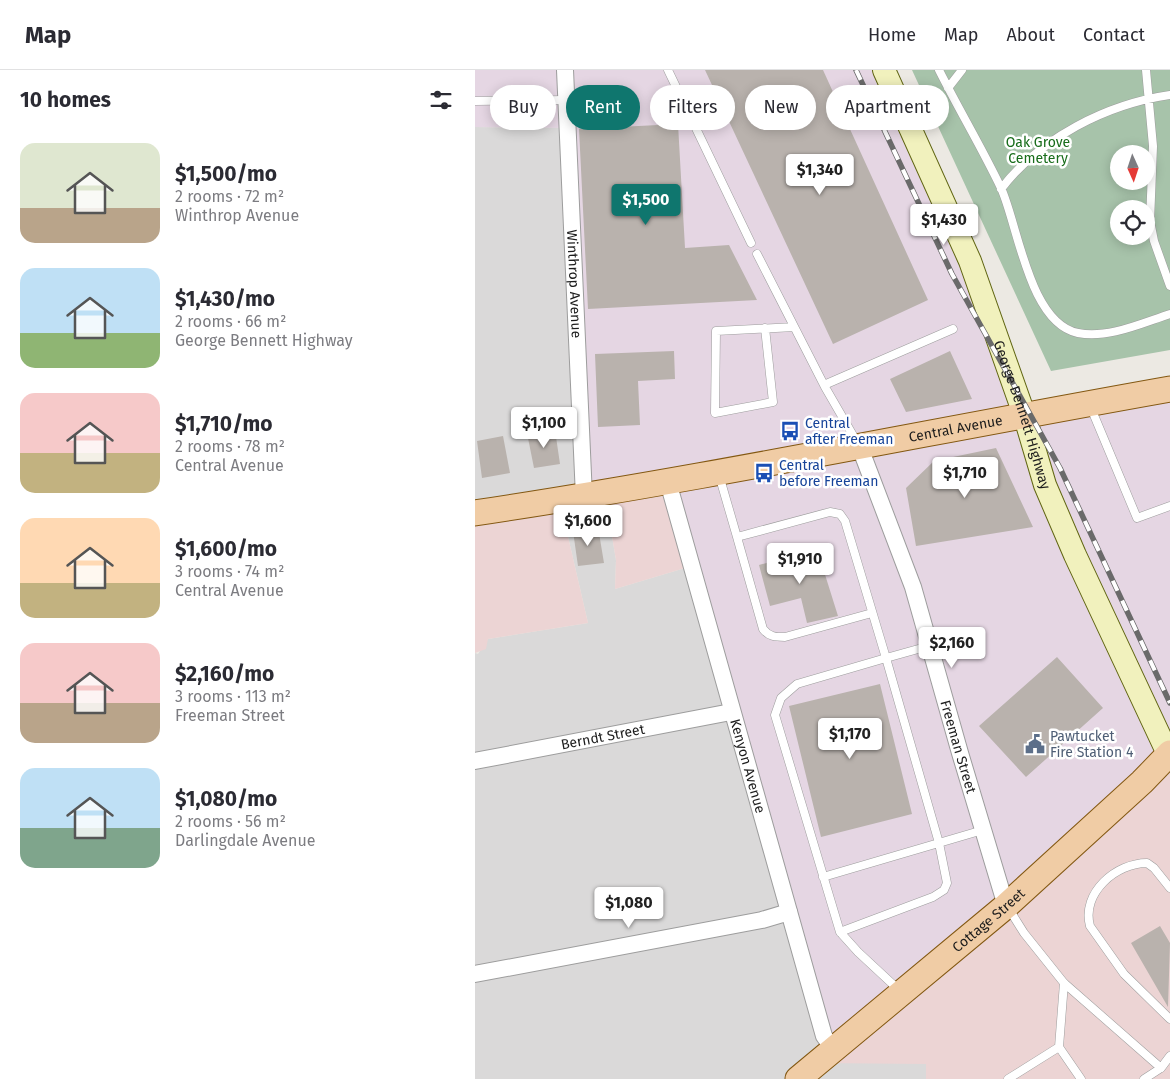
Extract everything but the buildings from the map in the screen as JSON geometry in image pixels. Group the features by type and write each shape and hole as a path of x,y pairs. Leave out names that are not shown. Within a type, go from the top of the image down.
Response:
{"main road":[{"name":"George Bennett Highway","path":"884,70 971,261 1024,414 1045,485 1075,555 1169,755"},
{"name":"Central Avenue","path":"475,513 584,497 719,473 1024,414 1170,389"},
{"name":"Cottage Street","path":"798,1079 1006,906 1169,755"}],"street":[{"name":"Winthrop Avenue","path":"565,70 566,85"},
{"name":"Winthrop Avenue","path":"568,130 584,497"},
{"name":"Freeman Street","path":"859,445 913,586 1006,906"},
{"name":"Kenyon Avenue","path":"668,482 731,712 824,1036 833,1048"},
{"name":"Berndt Street","path":"475,761 731,712"},
{"path":"475,974 762,920 789,912"}],"lane":[{"path":"669,70 751,243"},
{"path":"939,70 946,85"},
{"path":"949,87 962,70"},
{"path":"1146,70 1147,99 1153,146 1150,221 1158,255 1170,286"},
{"path":"949,90 1001,190 1023,262 1050,316 1063,326 1077,333 1095,334 1114,331 1170,314"},
{"path":"1001,190 1013,173 1065,134 1091,119 1147,99 1170,95"},
{"path":"475,101 566,100"},
{"path":"757,254 824,385 859,445"},
{"path":"765,328 773,402 715,413 716,331 765,328 794,327"},
{"path":"824,385 953,329"},
{"path":"1090,404 1137,518 1170,506"},
{"path":"719,473 763,629 767,633 775,637 785,637 872,613"},
{"path":"737,537 829,512 840,514 845,521 939,843 947,882 943,890 933,897 840,932"},
{"path":"902,992 858,952 840,932 775,715 781,698 797,684 929,646"},
{"path":"823,876 983,830"},
{"path":"1170,888 1154,868 1147,863 1128,867 1117,871 1098,888 1089,912 1090,926 1124,974 1170,1019"},
{"path":"1006,906 1024,933 1064,982 1161,1068"},
{"path":"1064,982 1059,1047 1081,1079"},
{"path":"1008,1079 1059,1047"},
{"path":"1144,1079 1161,1068 1170,1056"}],"shaded area":[{"path":"475,70 883,70 889,85 826,85 826,130 908,130 1024,403 1170,379 1170,750 828,1043 662,480 592,488 567,130 640,130 640,85 566,85 566,128 556,128 556,85 490,85 490,127 475,127"},
{"path":"475,127 490,127 490,130 556,130 556,128 566,128 580,487 475,509"},
{"path":"662,480 685,568 615,589 616,560 608,513 566,528 588,623 488,639 486,649 475,653 475,509"},
{"path":"608,513 616,560 615,589 685,568 927,1064 926,1079 475,1079 475,653 478,654 488,639 588,623 566,528"},
{"path":"1170,750 1170,1079 926,1079 926,1064 813,1063"}],"green space":[{"name":"Oak Grove Cemetery","path":"912,70 1170,70 1170,350 1051,371 940,130 949,130 949,85 919,85"}],"railway":[{"path":"856,70 952,274 1060,468 1170,703"}],"place":[{"name":"Central after Freeman","path":"790,431"},
{"name":"Central before Freeman","path":"764,473"},
{"name":"Pawtucket Fire Station 4","path":"1035,744"}]}
